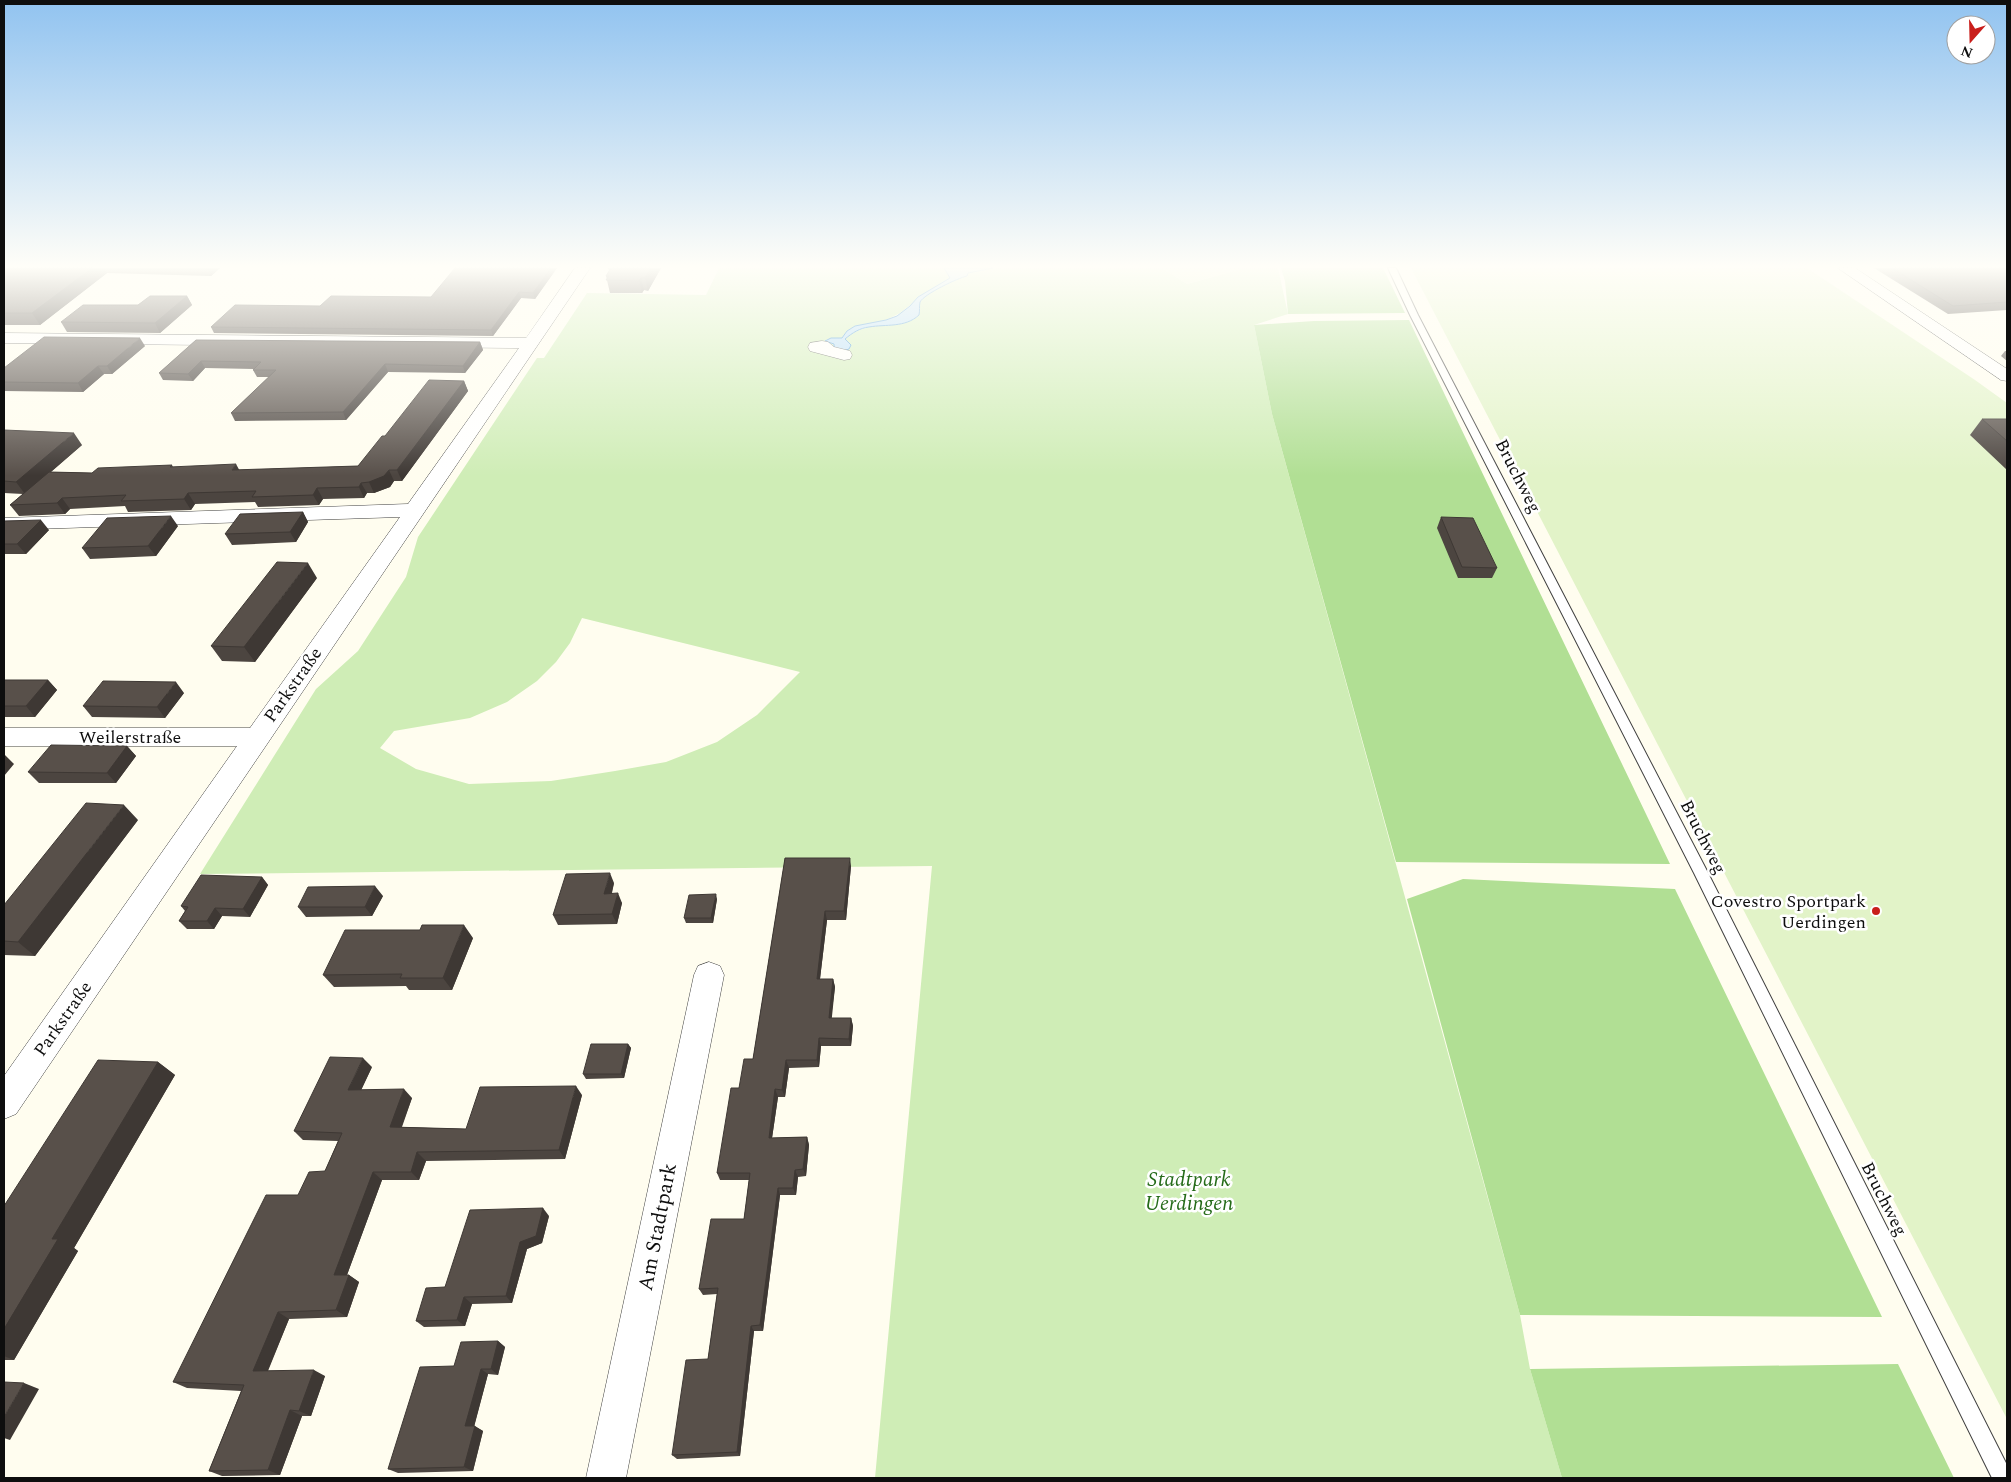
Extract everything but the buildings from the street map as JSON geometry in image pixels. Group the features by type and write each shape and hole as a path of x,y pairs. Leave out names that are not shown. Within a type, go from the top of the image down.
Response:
{"street":[{"name":"Parkstraße","path":"9,1087 535,337"},
{"path":"1948,337 2007,376"},
{"path":"4,338 531,343"},
{"path":"4,353 22,338"},
{"path":"816,347 822,346 828,351 844,355"},
{"path":"4,524 414,510"},
{"name":"Weilerstraße","path":"4,737 257,736"},
{"name":"Am Stadtpark","path":"606,1478 709,975"}],"lane":[{"name":"Bruchweg","path":"1425,337 1701,873 2003,1478"}],"green space":[{"name":"Stadtpark Uerdingen","path":"558,337 843,337 842,339 831,338 826,340 834,345 846,337 1256,337 1272,414 1520,1315 1530,1369 1562,1478 875,1478 932,866 200,874 316,689 358,651 406,577 418,537 537,358 544,358","holes":["582,618 800,672 757,715 717,742 666,762 551,781 469,784 416,769 380,748 394,731 470,718 507,702 537,681 556,662 570,643"]},
{"path":"1256,337 1417,337 1670,864 1396,862 1272,414"},
{"name":"Covestro Sportpark Uerdingen","path":"1447,337 1911,337 2007,403 2007,1419"},
{"path":"1463,879 1675,889 1882,1317 1520,1315 1407,899"},
{"path":"1898,1364 1954,1478 1562,1478 1530,1369"}],"water":[{"path":"847,337 845,339 851,345 849,349 843,351 834,347 834,344 825,341 831,338"}],"place":[{"name":"Covestro Sportpark Uerdingen","path":"1876,911"}]}
